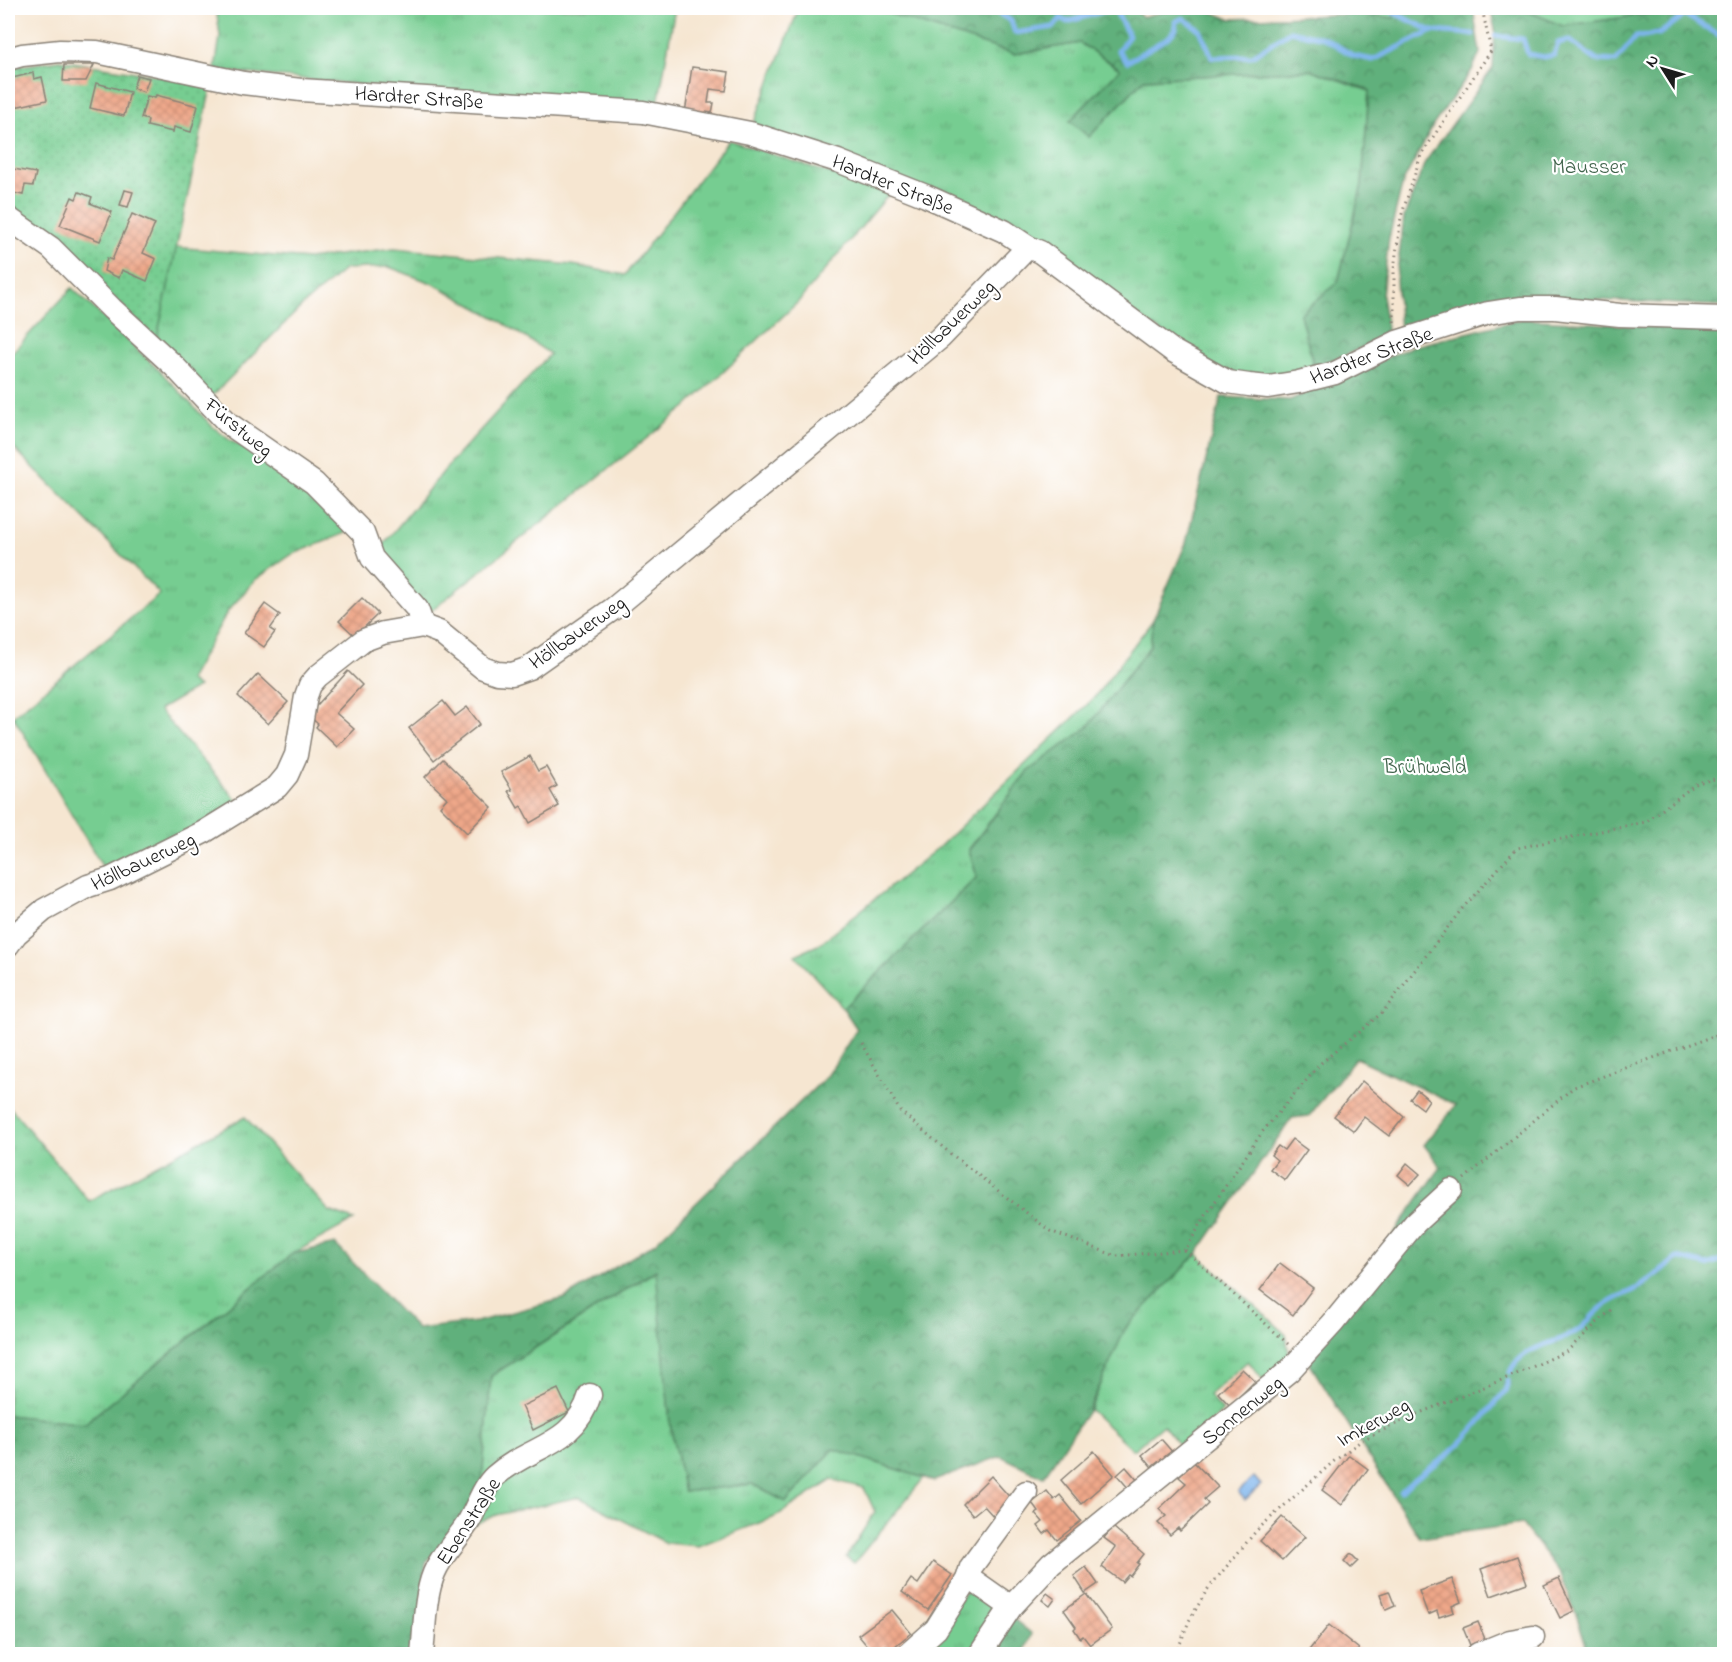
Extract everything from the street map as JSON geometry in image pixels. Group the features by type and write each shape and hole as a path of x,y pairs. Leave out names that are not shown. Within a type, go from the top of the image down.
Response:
{"street":[{"name":"Hardter Straße","path":"8,59 22,55 60,51 97,52 243,83 649,113 750,133 838,161 926,196 1004,231 1040,252 1173,351 1228,382 1268,387 1335,373 1397,342 1488,313 1520,308 1555,308 1620,315 1725,318"},
{"name":"Fürstweg","path":"8,218 51,248 174,366 229,424 314,483 363,533 372,558 417,609 423,626"},
{"name":"Höllbauerweg","path":"8,945 16,934 44,910 88,886 110,879 204,832 269,793 287,775 296,755 306,696 314,681 364,640 383,633 423,626 439,632 483,668 497,674 512,674 529,668 613,609 931,345 1028,247"},
{"name":"Sonnenweg","path":"980,1654 1011,1607 1051,1564 1289,1371 1333,1323 1408,1230 1451,1190"},
{"name":"Ebenstraße","path":"422,1654 428,1600 434,1573 462,1533 489,1482 504,1468 555,1442 569,1431 586,1410 590,1395"},
{"path":"908,1654 936,1629 968,1580 971,1567 1026,1492"},
{"path":"968,1580 974,1581 1011,1607"},
{"path":"1478,1654 1510,1641 1533,1637"}],"path":[{"path":"1397,342 1393,309 1394,269 1401,217 1421,155 1491,51 1482,8"},
{"path":"1185,1250 1263,1131 1321,1063 1383,1012 1461,910 1517,848 1646,822 1697,783 1725,777"},
{"path":"1451,1190 1574,1087 1725,1032"},
{"path":"861,1043 900,1111 951,1154 1050,1230 1116,1256 1185,1250 1302,1357"},
{"name":"Imkerweg","path":"1176,1654 1207,1590 1224,1569 1257,1530 1340,1456 1362,1440 1417,1414 1567,1351 1614,1307"}],"green space":[{"path":"216,8 675,8 656,115 215,70 220,36"},
{"path":"799,8 872,8 1014,54 1080,43 1120,69 1070,121 1089,137 1144,79 1312,70 1369,91 1362,185 1338,282 1300,314 1314,367 1291,375 1253,379 1213,367 1009,228 752,127"},
{"path":"872,8 1132,8 1143,17 1178,8 1202,8 1230,19 1356,14 1394,18 1393,8 1473,8 1480,53 1472,70 1434,124 1403,182 1389,238 1382,295 1388,335 1314,367 1300,314 1338,282 1362,185 1369,90 1312,70 1144,79 1089,137 1070,121 1120,69 1080,43 1014,54"},
{"path":"1346,8 1393,8 1394,18 1356,14"},
{"name":"Mausser","path":"1490,8 1520,8 1563,26 1690,8 1724,8 1724,306 1554,298 1400,330 1396,280 1404,217 1425,162 1493,68 1495,29"},
{"path":"1520,8 1690,8 1563,26"},
{"path":"59,60 154,75 211,87 156,342 8,212 8,68"},
{"path":"729,140 890,193 798,302 686,407 424,616 372,558 453,460 550,354 496,318 434,284 389,267 345,269 303,305 206,402 156,342 176,247 308,259 394,248 573,265 625,275"},
{"path":"72,288 161,372 212,426 231,441 314,483 346,520 346,533 291,555 255,580 228,611 189,680 198,687 159,710 241,805 108,876 13,716 160,594 8,442 8,357"},
{"name":"Brühwald","path":"1522,319 1724,331 1724,1654 1589,1654 1559,1572 1522,1524 1420,1538 1306,1358 1441,1167 1424,1145 1456,1105 1356,1058 1309,1116 1292,1118 1197,1254 1126,1327 1089,1410 1043,1477 1001,1456 934,1481 834,1449 786,1502 752,1484 684,1492 670,1424 656,1270 491,1376 482,1480 456,1533 426,1562 418,1654 8,1654 8,1415 84,1424 292,1254 335,1244 417,1329 476,1322 565,1298 655,1243 828,1075 857,1029 843,1008 977,877 969,850 1027,772 1087,728 1150,646 1153,620 1186,543 1221,397 1290,400 1411,347"},
{"path":"1153,620 1150,646 1087,728 1027,772 969,849 977,877 843,1008 795,955 818,945 939,847 1094,698"},
{"path":"8,1105 89,1201 245,1117 329,1211 354,1220 292,1254 84,1424 8,1415"},
{"path":"1197,1254 1286,1334 1289,1355 1263,1380 1248,1361 1209,1395 1223,1411 1181,1447 1163,1425 1133,1450 1090,1410 1125,1327"},
{"path":"657,1270 670,1424 684,1492 752,1484 786,1502 834,1449 924,1478 854,1563 846,1557 875,1512 864,1488 832,1480 775,1517 698,1546 666,1543 579,1497 496,1515 456,1532 482,1480 491,1376"},
{"path":"976,1590 1001,1609 970,1654 918,1654 965,1592"},
{"path":"1010,1616 1032,1634 1023,1654 986,1654"}],"water":[{"path":"1254,1477 1261,1485 1245,1500 1238,1492"}],"building":[{"path":"64,65 94,65 86,81 63,81"},
{"path":"692,67 729,72 726,91 710,89 708,103 714,103 712,113 706,112 705,116 685,113"},
{"path":"33,73 34,79 42,77 47,100 10,108 8,79"},
{"path":"137,75 149,78 144,92 133,88"},
{"path":"96,83 130,92 124,116 90,108"},
{"path":"156,95 198,106 191,132 174,127 173,132 147,126 148,120 141,118 147,96 155,98"},
{"path":"8,168 36,173 33,186 25,185 23,195 8,192"},
{"path":"125,190 133,192 128,207 120,205"},
{"path":"79,192 92,197 90,203 112,212 100,241 60,225 72,197 76,199"},
{"path":"132,214 155,224 143,253 156,259 147,281 122,270 119,278 104,271 107,258 112,260"},
{"path":"362,598 378,614 355,636 339,621"},
{"path":"265,604 280,615 270,629 275,632 264,647 244,633"},
{"path":"348,671 362,685 336,713 354,729 337,747 316,727 318,724 308,715"},
{"path":"258,674 288,702 268,724 238,696"},
{"path":"443,701 455,716 467,707 480,724 434,760 409,728"},
{"path":"530,756 538,771 546,767 557,786 550,790 559,806 530,823 521,806 518,808 508,791 512,790 501,772"},
{"path":"443,759 492,807 467,833 440,806 447,798 425,777"},
{"path":"1362,1081 1404,1117 1389,1136 1364,1117 1354,1131 1334,1116"},
{"path":"1417,1090 1429,1100 1423,1109 1410,1099"},
{"path":"1292,1139 1307,1150 1285,1180 1270,1169 1277,1160 1271,1155 1278,1146 1284,1150"},
{"path":"1407,1163 1420,1174 1410,1185 1398,1175"},
{"path":"1280,1263 1313,1288 1293,1315 1260,1290"},
{"path":"1242,1369 1255,1381 1230,1406 1218,1393"},
{"path":"558,1389 569,1412 533,1430 522,1406"},
{"path":"1161,1439 1174,1454 1155,1471 1142,1455"},
{"path":"1094,1451 1114,1475 1081,1504 1061,1480"},
{"path":"1349,1455 1368,1469 1342,1505 1322,1490"},
{"path":"1194,1462 1218,1487 1204,1499 1208,1504 1180,1531 1178,1528 1170,1535 1158,1523 1166,1516 1159,1509 1186,1483 1179,1477"},
{"path":"1126,1467 1139,1482 1130,1490 1117,1475"},
{"path":"991,1476 1013,1501 994,1517 984,1506 973,1515 963,1504"},
{"path":"1047,1491 1054,1500 1060,1495 1081,1521 1057,1540 1049,1530 1044,1534 1038,1526 1043,1522 1036,1514 1039,1512 1032,1503"},
{"path":"1282,1517 1305,1537 1282,1561 1260,1541"},
{"path":"1113,1527 1144,1554 1130,1576 1128,1575 1122,1582 1102,1567 1116,1547 1104,1538"},
{"path":"1351,1554 1358,1561 1351,1568 1344,1561"},
{"path":"1517,1556 1527,1583 1491,1596 1481,1569"},
{"path":"933,1562 952,1575 928,1610 902,1592 911,1579 918,1584"},
{"path":"1086,1567 1098,1584 1085,1593 1074,1576"},
{"path":"1559,1578 1574,1611 1560,1618 1544,1585"},
{"path":"1452,1579 1461,1602 1452,1606 1454,1612 1439,1617 1437,1611 1428,1615 1419,1591"},
{"path":"1389,1591 1395,1606 1386,1610 1380,1594"},
{"path":"1047,1593 1055,1599 1050,1606 1042,1600"},
{"path":"1086,1594 1112,1629 1090,1645 1083,1636 1080,1638 1074,1629 1076,1627 1064,1610"},
{"path":"892,1610 911,1633 889,1651 885,1645 874,1654 858,1635"},
{"path":"1478,1622 1485,1639 1470,1645 1463,1628"},
{"path":"1329,1625 1359,1649 1354,1654 1306,1654"}],"waterway":[{"path":"946,8 954,10 962,8"},
{"path":"990,8 1011,21 1015,33 1054,27 1061,18 1067,22 1114,8 1129,36 1118,50 1127,62 1169,37 1176,29 1175,22 1183,18 1200,30 1212,57 1252,56 1290,31 1324,38 1354,56 1373,60 1432,31 1473,34"},
{"path":"1387,8 1432,31"},
{"path":"1495,36 1523,39 1528,54 1544,57 1554,55 1558,43 1569,40 1596,60 1616,61 1636,37 1659,34 1685,15 1724,38"},
{"path":"1510,1372 1523,1355 1571,1335 1605,1305 1644,1284 1677,1258 1707,1265 1724,1259"},
{"path":"1401,1492 1461,1442 1505,1391 1508,1381"}]}
